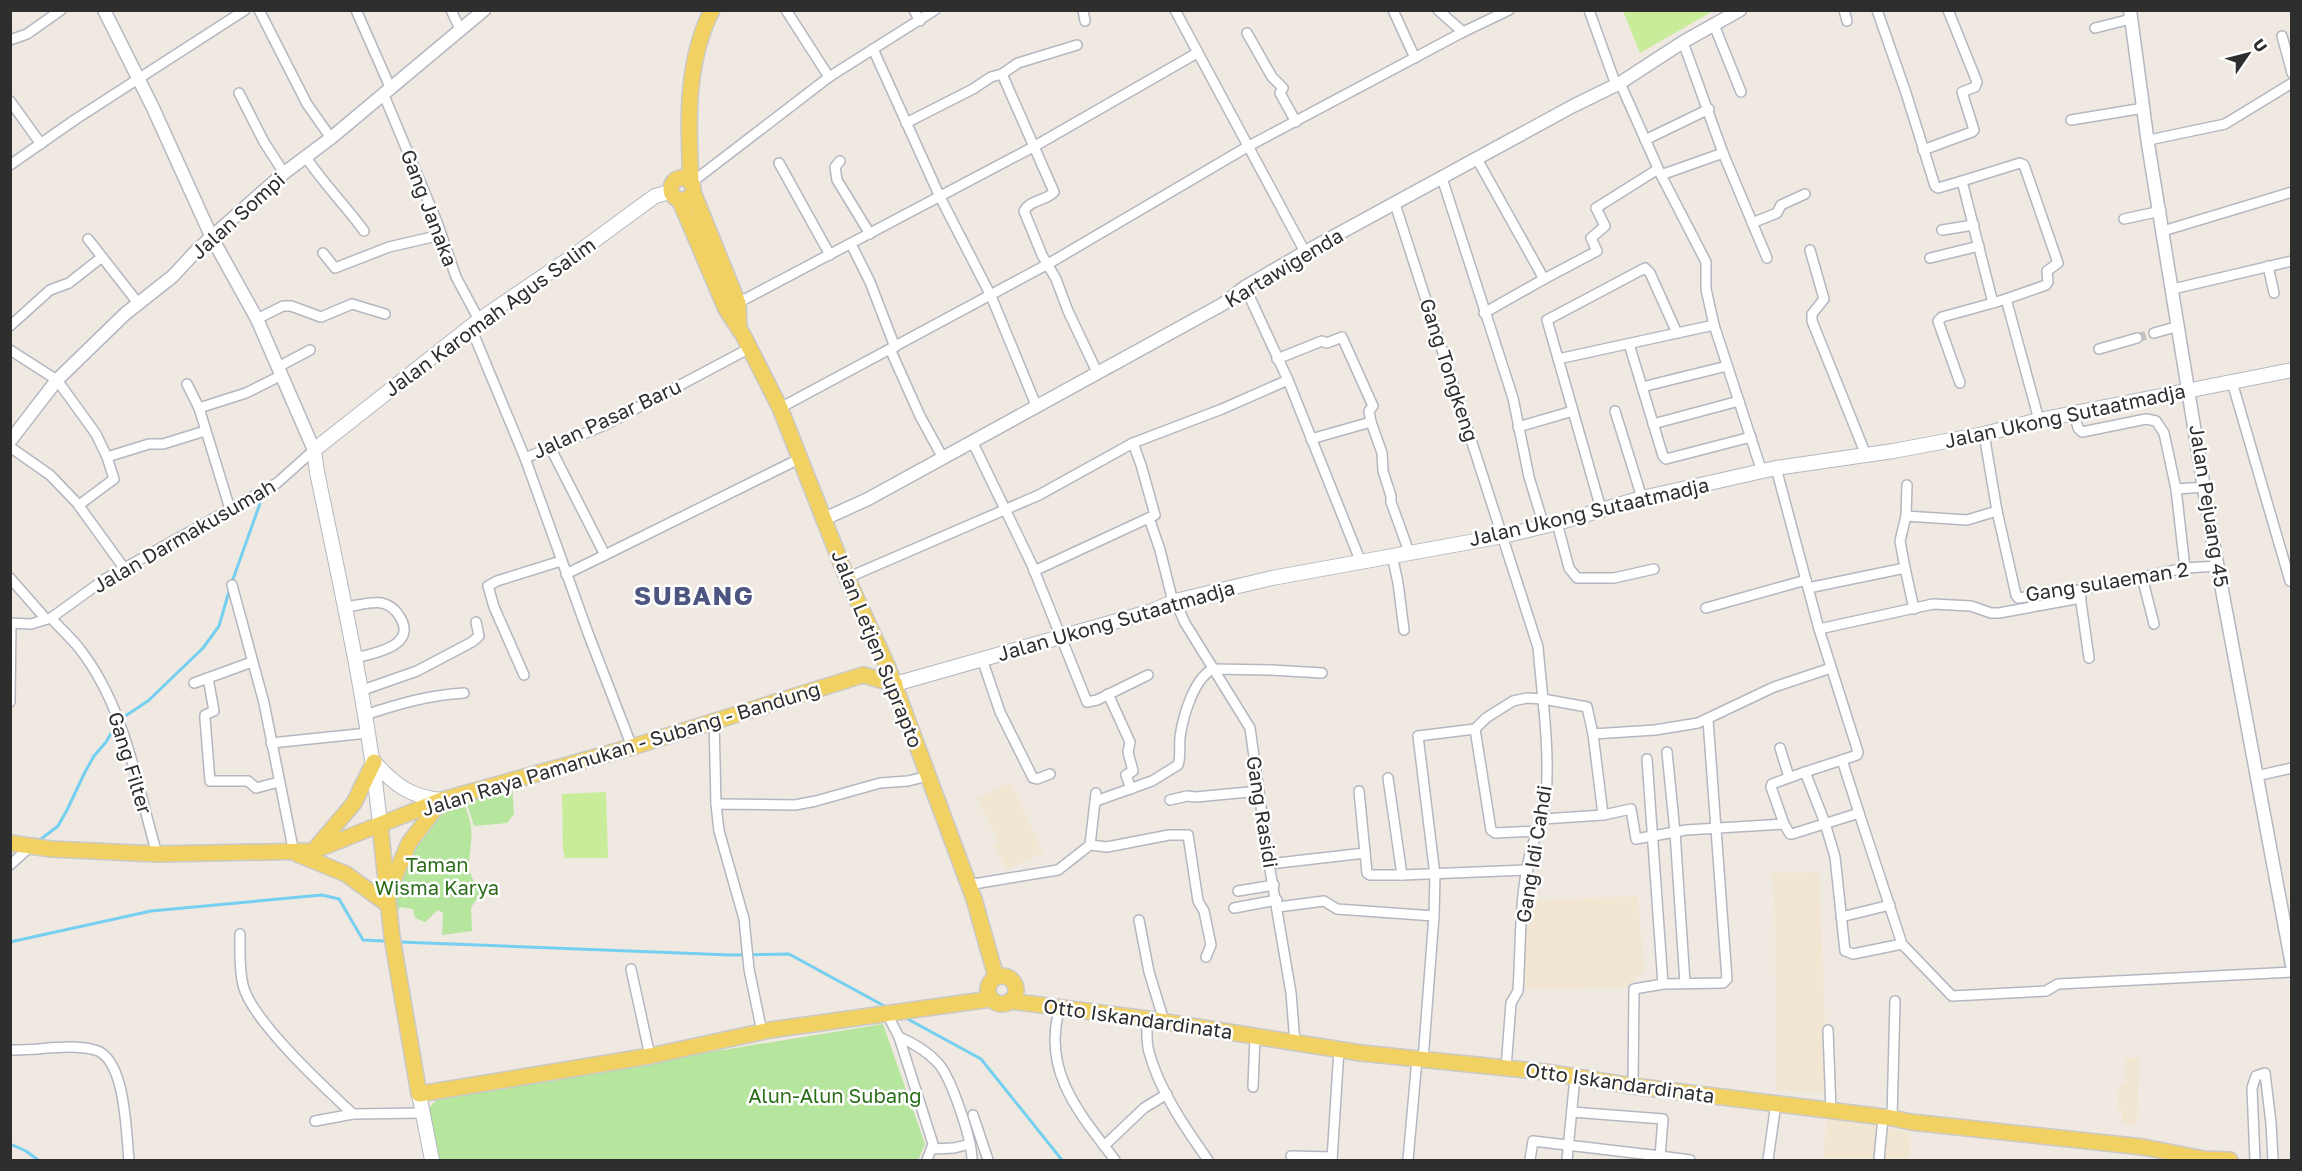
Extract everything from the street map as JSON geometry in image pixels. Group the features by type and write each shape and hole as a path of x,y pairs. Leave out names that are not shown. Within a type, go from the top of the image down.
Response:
{"main road":[{"path":"682,190 689,143 689,109 694,68 702,29 712,10"},
{"name":"Jalan Letjen Suprapto","path":"682,190 739,327 780,408 847,578 895,684 968,885 996,977"},
{"name":"Jalan Karomah Agus Salim","path":"314,450 475,324 655,196 682,190"},
{"name":"Jalan Ukong Sutaatmadja","path":"895,684 1152,611 1174,602 1272,578 1360,560 1503,536 1642,498 1776,468 1984,434 2038,420 2292,370"},
{"path":"314,450 316,472 345,607 374,762 387,900 432,1161"},
{"path":"881,650 863,675 895,684"},
{"name":"Jalan Raya Pamanukan - Subang - Bandung","path":"10,843 51,849 157,854 313,851 442,800 632,747 863,675"},
{"path":"374,762 388,778 415,796 442,800 409,843 387,900"},
{"path":"313,851 341,821 354,803 374,762"},
{"path":"294,853 346,874 387,900"},
{"path":"419,1094 650,1056 762,1032 992,999 1003,1004 1010,1001 1015,989 1012,981 1005,976 996,977 988,987 992,999"},
{"name":"Otto Iskandardinata","path":"1010,1001 1147,1019 1339,1049 1776,1102 1922,1123 2143,1147 2204,1159 2230,1161"}],"street":[{"path":"10,40 27,34 62,10"},
{"path":"104,10 212,238 257,319 314,450"},
{"path":"10,165 245,10"},
{"path":"259,10 307,104 331,138"},
{"name":"Gang Janaka","path":"356,10 475,324"},
{"path":"451,10 460,29"},
{"name":"Jalan Sompi","path":"10,441 57,380 138,303 173,276 284,173 331,138 484,10"},
{"path":"786,10 829,77"},
{"path":"914,10 920,21"},
{"path":"682,190 829,77 935,10"},
{"path":"1083,10 1085,21"},
{"path":"1393,10 1415,58"},
{"path":"1438,10 1463,32"},
{"path":"780,408 991,296 1247,147 1463,32 1509,10"},
{"path":"1589,10 1618,84 1659,172 1706,262 1706,289 1714,325 1762,472"},
{"name":"Kartawigenda","path":"824,519 943,458 1223,304 1245,287 1305,252 1573,106 1618,84 1683,42 1740,10"},
{"path":"1844,10 1847,21"},
{"path":"1877,10 1936,188 1963,183 2020,163 2024,165 2058,263 2047,271 2046,285 1942,317 1938,321 1960,382"},
{"path":"1923,150 1974,130 1962,93 1975,87 1977,82 1948,10"},
{"path":"1175,11 1305,252"},
{"path":"2095,28 2131,15"},
{"name":"Jalan Pejuang 45","path":"2131,15 2163,231 2218,566 2256,776 2289,933 2292,965"},
{"path":"1714,25 1741,92"},
{"path":"1247,33 1272,77 1283,88 1280,93 1296,122"},
{"path":"2282,36 2292,73"},
{"path":"1683,42 1723,153 1767,258"},
{"path":"906,123 973,89 991,77 1002,74 1018,63 1077,45"},
{"path":"873,49 940,197 991,296 1036,405"},
{"path":"732,306 1035,146 1197,53"},
{"path":"1002,74 1054,192 1047,198 1031,203 1024,211 1097,372"},
{"path":"2149,142 2225,124 2292,83"},
{"path":"239,93 264,142 284,173"},
{"path":"10,101 41,144"},
{"path":"2071,120 2144,108"},
{"path":"1645,140 1709,109"},
{"path":"1484,313 1597,251 1591,238 1605,226 1596,208 1659,172 1723,153"},
{"path":"305,156 321,180 348,208 364,231"},
{"path":"1478,159 1544,279"},
{"path":"840,161 835,167 837,180 870,234"},
{"path":"779,163 830,255"},
{"path":"1442,178 1513,398 1529,477 1569,568 1577,578 1614,578 1654,569"},
{"path":"1963,183 1993,303"},
{"path":"2163,231 2292,192"},
{"path":"1752,223 1777,213 1781,205 1805,194"},
{"name":"Gang Tongkeng","path":"1395,204 1503,536"},
{"path":"2124,219 2161,211"},
{"path":"1942,230 1974,225"},
{"path":"323,253 335,268 389,247 441,235"},
{"path":"88,239 138,303"},
{"path":"850,244 870,282 892,348 921,416 943,458"},
{"path":"1930,258 1979,246"},
{"path":"1810,250 1824,299 1812,314 1812,321 1866,455"},
{"path":"10,326 50,290 69,283 102,257"},
{"path":"2173,289 2292,261"},
{"path":"2268,266 2274,293"},
{"path":"1601,509 1547,320 1645,268 1650,273 1677,333"},
{"path":"1245,287 1288,380 1360,560"},
{"path":"2006,299 2038,420"},
{"path":"257,319 283,306 291,306 321,317 352,303 385,314"},
{"name":"Jalan Pasar Baru","path":"475,324 525,458 605,425 750,348"},
{"path":"1558,359 1714,325"},
{"path":"2154,333 2179,326"},
{"path":"1277,359 1322,341 1327,343 1342,337 1373,406 1369,411 1382,453 1383,471 1391,496 1390,502 1409,552"},
{"path":"2099,349 2137,338"},
{"path":"1629,344 1663,456 1666,459 1750,437"},
{"path":"10,350 57,380 96,434 114,479 79,505"},
{"path":"199,408 246,393 310,350"},
{"path":"1642,387 1727,366"},
{"path":"847,578 1039,495 1133,443 1222,409 1288,380"},
{"path":"2232,382 2288,559 2290,581"},
{"path":"187,384 199,408 230,509"},
{"path":"1653,424 1739,401"},
{"path":"1518,427 1573,411"},
{"path":"1615,411 1642,498"},
{"path":"2074,413 2078,428 2082,432 2146,418 2156,421 2164,434 2176,489 2185,568"},
{"path":"1311,439 1371,422"},
{"path":"106,457 149,444 163,444 205,431"},
{"name":"Gang sulaeman 2","path":"1984,434 1997,511 2018,598 2080,594 2185,568 2218,566"},
{"path":"972,441 1034,571 1087,702 1098,700 1148,675"},
{"name":"Gang Rasidi","path":"1133,443 1155,515 1149,518 1174,602 1250,729 1269,864 1291,993 1295,1043"},
{"path":"10,447 46,472 79,505 124,568"},
{"path":"550,447 606,555"},
{"name":"Jalan Darmakusumah","path":"48,619 105,579 277,483 314,450"},
{"path":"525,458 561,561 632,747"},
{"path":"566,574 801,458"},
{"path":"1776,468 1819,629 1858,752 1857,755 1771,785 1784,824 1788,832 1792,834 1859,813"},
{"path":"1906,485 1906,516 1900,541 1914,609"},
{"path":"2176,489 2206,487"},
{"path":"1906,516 1967,520 1997,511"},
{"path":"1034,571 1149,518"},
{"name":"Gang Idi Cahdi","path":"1503,536 1538,646 1543,699 1546,795 1543,819 1530,855 1523,900 1518,991 1511,1003 1506,1068"},
{"path":"1392,555 1404,630"},
{"path":"524,675 494,607 488,586 497,580 561,561"},
{"path":"1706,608 1807,584 1905,568"},
{"path":"2142,577 2154,624"},
{"name":"Gang Filter","path":"10,578 48,619 80,648 101,683 118,716 157,854"},
{"path":"232,585 264,703 294,853"},
{"path":"1819,629 1933,604 1971,606 1998,613 2080,594 2089,658"},
{"path":"345,607 383,603 394,609 403,622 403,635 388,650 354,658"},
{"path":"10,702 11,623 31,624 48,619"},
{"path":"360,691 417,671 463,647 478,638 476,622"},
{"path":"982,659 1000,712 1033,778 1037,779 1050,774"},
{"path":"194,683 252,662"},
{"path":"1593,734 1655,730 1708,720 1774,687 1831,668"},
{"path":"1090,845 1096,797 1131,789 1152,781 1175,769 1180,763 1182,726 1196,685 1202,676 1213,669 1322,674"},
{"path":"208,678 214,711 205,715 210,781 248,781 256,788 279,782"},
{"path":"365,715 414,699 438,694 464,693"},
{"path":"1108,694 1130,742 1128,753 1133,771 1126,775 1131,789"},
{"path":"1408,1161 1434,916 1435,874 1418,736 1475,729 1485,718 1513,701 1527,698 1587,707 1593,734 1603,814"},
{"path":"1633,1086 1634,989 1663,984 1723,983 1727,979 1708,720"},
{"path":"714,721 719,831 744,919 749,969 762,1032"},
{"path":"1475,729 1490,828 1495,833 1539,831"},
{"path":"271,743 368,733"},
{"path":"1780,748 1789,777"},
{"path":"1666,752 1675,832 1684,983"},
{"path":"1647,759 1663,984"},
{"path":"1842,760 1902,944 1952,996 2046,991 2058,984 2292,972"},
{"path":"2256,776 2292,768"},
{"path":"1805,772 1825,823 1838,868 1844,947 1847,953 1902,944"},
{"path":"716,804 795,805 880,783 908,781 928,776"},
{"path":"1388,778 1402,875"},
{"path":"1170,800 1187,796 1259,791"},
{"path":"1359,791 1369,874 1402,875 1528,870"},
{"path":"1543,819 1603,814 1631,809 1636,839 1675,832 1784,824"},
{"path":"968,885 1058,870 1090,845 1107,847 1169,834 1188,835 1198,901 1204,911 1211,945 1206,957"},
{"path":"10,865 31,846"},
{"path":"1269,864 1365,853"},
{"path":"1238,891 1274,885"},
{"path":"1234,908 1324,901 1337,909 1434,916"},
{"path":"1841,917 1890,904"},
{"path":"1139,920 1149,972 1164,1022"},
{"path":"240,934 243,987 257,1013 319,1082 353,1114"},
{"path":"631,969 650,1056"},
{"path":"1879,1161 1888,1117 1895,1001"},
{"path":"1060,1007 1054,1026 1060,1076 1082,1116 1115,1161"},
{"path":"887,1014 899,1038 933,1144 927,1161"},
{"path":"1147,1019 1149,1052 1167,1094 1183,1124 1208,1161"},
{"path":"1828,1030 1830,1111"},
{"path":"1253,1087 1255,1036"},
{"path":"899,1038 913,1044 939,1064 951,1084 970,1144 972,1161"},
{"path":"10,1050 70,1048 93,1049 103,1053 118,1077 129,1161"},
{"path":"1291,1156 1332,1159 1339,1049"},
{"path":"2255,1161 2252,1088 2256,1076 2265,1073 2271,1123 2272,1161"},
{"path":"1567,1161 1575,1077"},
{"path":"1104,1146 1144,1108 1167,1094"},
{"path":"1768,1161 1776,1102"},
{"path":"1572,1112 1664,1119 1659,1159"},
{"path":"315,1121 353,1114 422,1113"},
{"path":"973,1115 988,1161"},
{"path":"1530,1161 1533,1141 1568,1146 1603,1156 1690,1161"},
{"path":"932,1149 954,1148 970,1144"}],"shaded area":[{"path":"1011,782 1043,853 1007,870 994,846 999,843 977,799"},
{"path":"1819,872 1828,1092 1776,1091 1775,913 1772,873"},
{"path":"1638,896 1644,971 1626,988 1520,989 1524,901"},
{"path":"2126,1058 2139,1058 2137,1125 2122,1124 2122,1111 2118,1111 2119,1084 2125,1084"},
{"path":"1827,1116 1911,1133 1909,1160 1823,1160"}],"green space":[{"path":"1623,11 1713,11 1640,53"},
{"path":"512,783 514,814 507,823 474,826 465,797"},
{"path":"606,792 608,858 565,858 562,794"},
{"name":"Taman Wisma Karya","path":"462,799 471,827 469,860 471,876 482,890 471,908 472,931 442,935 443,913 438,910 425,922 415,918 413,909 400,907 395,917 393,894 414,845 444,804"},
{"name":"Alun-Alun Subang","path":"883,1024 925,1144 919,1158 915,1160 436,1160 426,1111 440,1096"}],"waterway":[{"path":"232,582 263,495"},
{"path":"37,842 58,826 94,756 106,742 119,720 148,701 203,648 219,626 230,588"},
{"path":"10,942 151,911 322,895 339,899 363,940 383,941"},
{"path":"400,942 731,955 789,954 888,1008"},
{"path":"904,1017 981,1059 1062,1160"},
{"path":"10,1144 26,1151 38,1160"}],"tunnel":[{"path":"2137,338 2154,333"}],"district":[{"name":"SUBANG","path":"694,596"}]}
